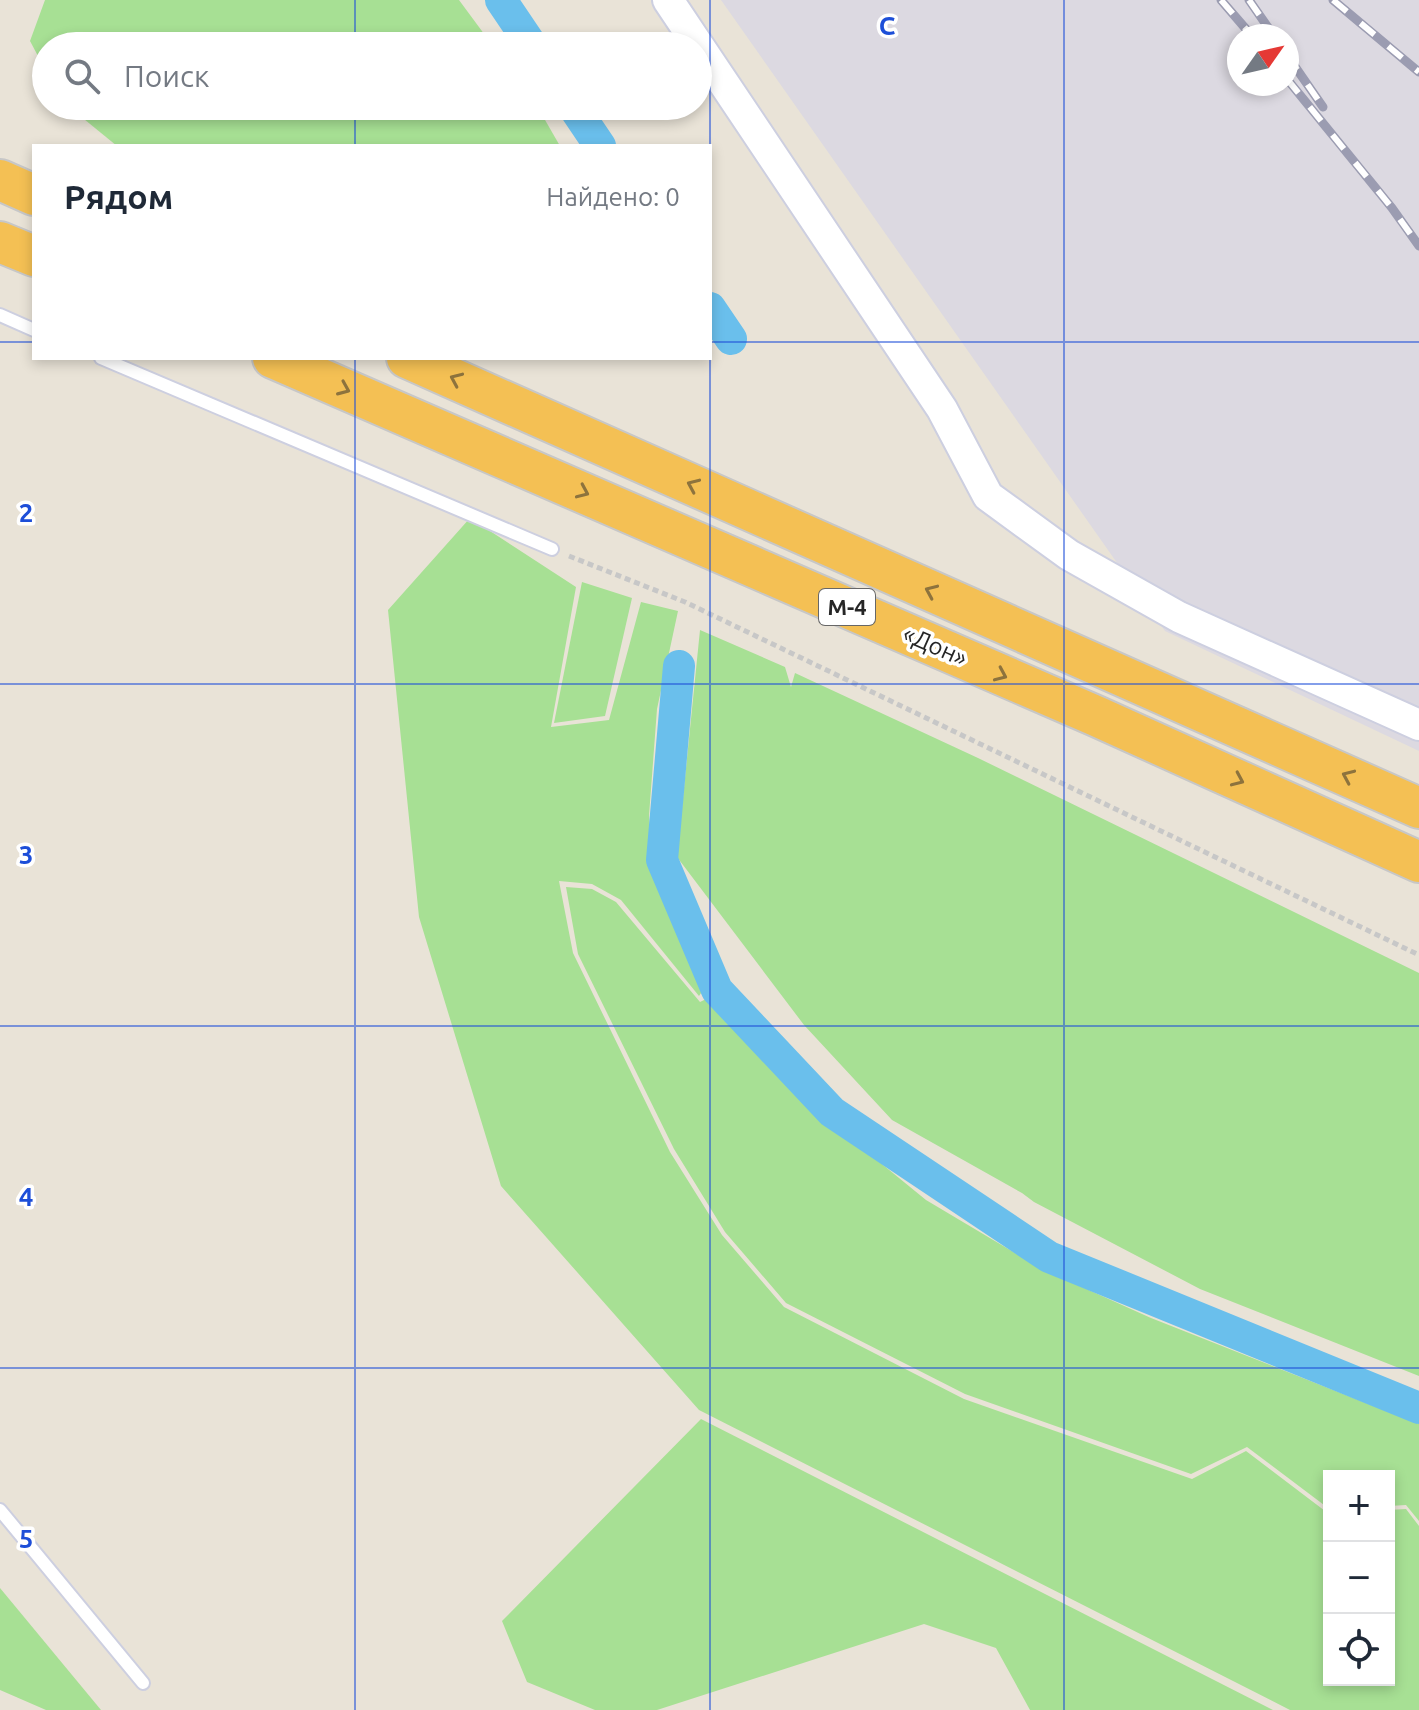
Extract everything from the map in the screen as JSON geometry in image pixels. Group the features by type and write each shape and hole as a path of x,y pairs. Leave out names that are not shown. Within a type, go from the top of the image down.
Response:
{"highway":[{"path":"0,180 32,194"},
{"path":"0,242 32,255"},
{"name":"«Дон»","path":"278,360 1067,704 1419,862"},
{"name":"«Дон»","path":"411,360 1419,808"}],"street":[{"path":"668,0 689,32"},
{"path":"712,66 942,409 988,496 1069,555 1179,617 1419,725"}],"lane":[{"path":"0,315 32,329"},
{"path":"106,360 552,549"},
{"path":"0,1510 143,1683"}],"path":[{"path":"552,549 685,602 1419,955"}],"shaded area":[{"path":"721,0 1419,0 1419,751 1165,631"}],"green space":[{"path":"45,0 459,0 483,32 33,32"},
{"path":"85,120 545,120 559,144 115,144"},
{"path":"470,518 576,587 551,727 609,720 641,602 678,611 657,709 649,816 653,865 709,982 699,996 621,900 592,884 559,881 573,953 670,1152 722,1235 784,1307 964,1399 1192,1479 1246,1451 1323,1509 1323,1686 1395,1686 1395,1510 1406,1509 1419,1526 1419,1710 1290,1710 699,1410 501,1186 419,917 388,610"},
{"path":"582,582 632,598 605,716 554,723"},
{"path":"700,630 785,667 791,687 795,673 978,758 1419,973 1419,1376 1200,1289 1034,1202 892,1120 804,1025 677,857"},
{"path":"566,887 592,889 616,902 700,1002 712,996 823,1116 926,1200 1042,1269 1151,1318 1419,1424 1419,1521 1406,1505 1395,1506 1395,1470 1323,1470 1323,1504 1247,1447 1191,1474 965,1394 786,1303 725,1232 674,1149 578,954"},
{"path":"701,1419 1273,1710 1030,1710 996,1648 924,1624 657,1710 595,1710 527,1682 502,1621"},
{"path":"0,1588 101,1710 46,1710 0,1690"}],"waterway":[{"path":"501,0 523,32"},
{"path":"582,120 599,144"},
{"path":"712,311 731,339"},
{"path":"679,666 662,860 717,990 832,1112 1049,1257 1419,1408"}],"railway":[{"path":"1221,0 1242,24"},
{"path":"1249,0 1266,24"},
{"path":"1333,0 1419,72"},
{"path":"1299,72 1323,107"},
{"path":"1299,94 1419,246"}]}
